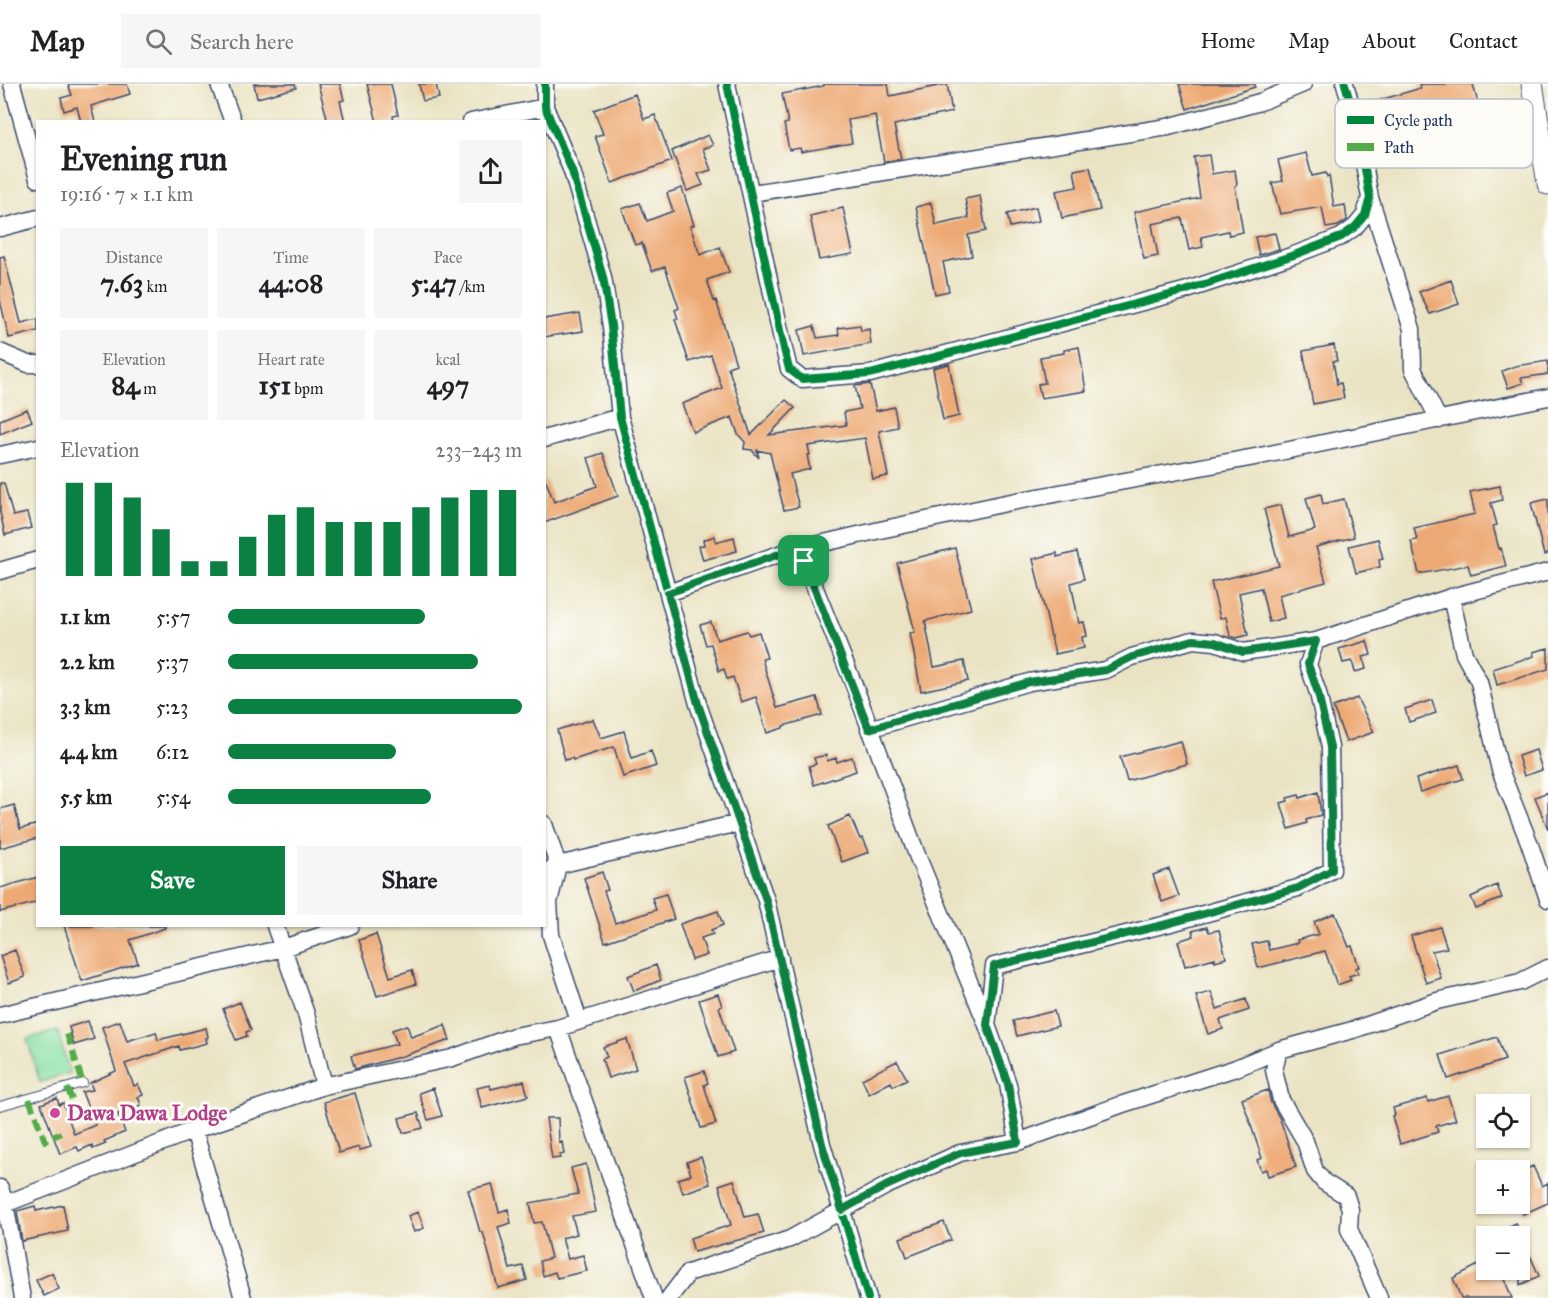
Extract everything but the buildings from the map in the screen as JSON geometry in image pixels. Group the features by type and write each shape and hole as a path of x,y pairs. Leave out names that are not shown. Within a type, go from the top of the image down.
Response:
{"street":[{"path":"12,84 36,171"},
{"path":"219,84 232,120"},
{"path":"545,84 546,107 572,171 603,277 611,326 620,417 698,704 766,900 822,1144 868,1298"},
{"path":"727,84 789,369 802,379 870,374 1184,291 1247,271 1341,237 1355,227 1365,215 1370,198"},
{"path":"752,194 1168,127 1260,102 1303,84"},
{"path":"1345,84 1349,99"},
{"path":"1532,84 1544,131 1548,184"},
{"path":"481,120 546,107"},
{"path":"1365,168 1370,198 1413,329 1413,369 1439,420"},
{"path":"0,228 36,219"},
{"path":"0,352 28,364 36,364"},
{"path":"668,593 785,552 1006,503 1548,397"},
{"path":"546,438 620,417"},
{"path":"0,455 36,447"},
{"path":"785,552 804,561 917,855 987,1025 1008,1084 1018,1142"},
{"path":"0,571 36,561"},
{"path":"869,729 1029,682 1106,670 1132,657 1193,640 1215,642 1243,652 1316,641 1451,597 1548,572"},
{"path":"1451,597 1464,654 1479,682 1500,770 1529,842 1548,898"},
{"path":"987,1025 994,966 1167,924 1298,888 1332,870 1330,747 1318,693 1308,664 1316,641"},
{"path":"551,869 739,823"},
{"path":"546,837 551,869 549,902 551,934 579,1021"},
{"path":"275,927 306,1014 324,1086"},
{"path":"0,1015 283,948 347,927"},
{"path":"22,1298 2,1196 324,1086 452,1058 514,1036 558,1028 780,958"},
{"path":"669,1298 688,1273 790,1239 886,1186 960,1153 1018,1142 1120,1105 1236,1068 1279,1050 1356,1029 1437,1001 1520,982 1548,968"},
{"path":"558,1028 654,1298"},
{"path":"1279,1050 1274,1070 1281,1100 1305,1141 1315,1171 1324,1182 1346,1196 1350,1209 1348,1229 1379,1298"},
{"path":"194,1130 243,1298"}],"lane":[{"path":"0,1106 82,1083"}],"green space":[{"path":"57,1030 70,1073 40,1082 27,1039"}],"marked path":[{"path":"67,1034 83,1083"},
{"path":"67,1088 80,1117"},
{"path":"29,1099 45,1141 61,1133"}],"cycle path":[{"path":"545,84 545,107 572,171 603,277 611,326 620,417 698,704 766,900 822,1144 868,1298"},
{"path":"727,84 789,369 802,379 870,374 1184,291 1294,255 1341,237 1355,227 1365,215 1370,198 1365,168"},
{"path":"1345,84 1349,99"}],"place":[{"name":"Dawa Dawa Lodge","path":"55,1113"}],"route":[{"path":"785,552 804,561 854,685 869,729 1029,682 1106,670 1132,657 1193,640 1215,642 1243,652 1316,641 1308,664 1318,693 1330,747 1332,870 1298,888 1167,924 994,966 987,1025 1008,1084 1018,1142 960,1153 928,1165 842,1210 822,1144 766,900 698,704 668,593 785,552"}]}
